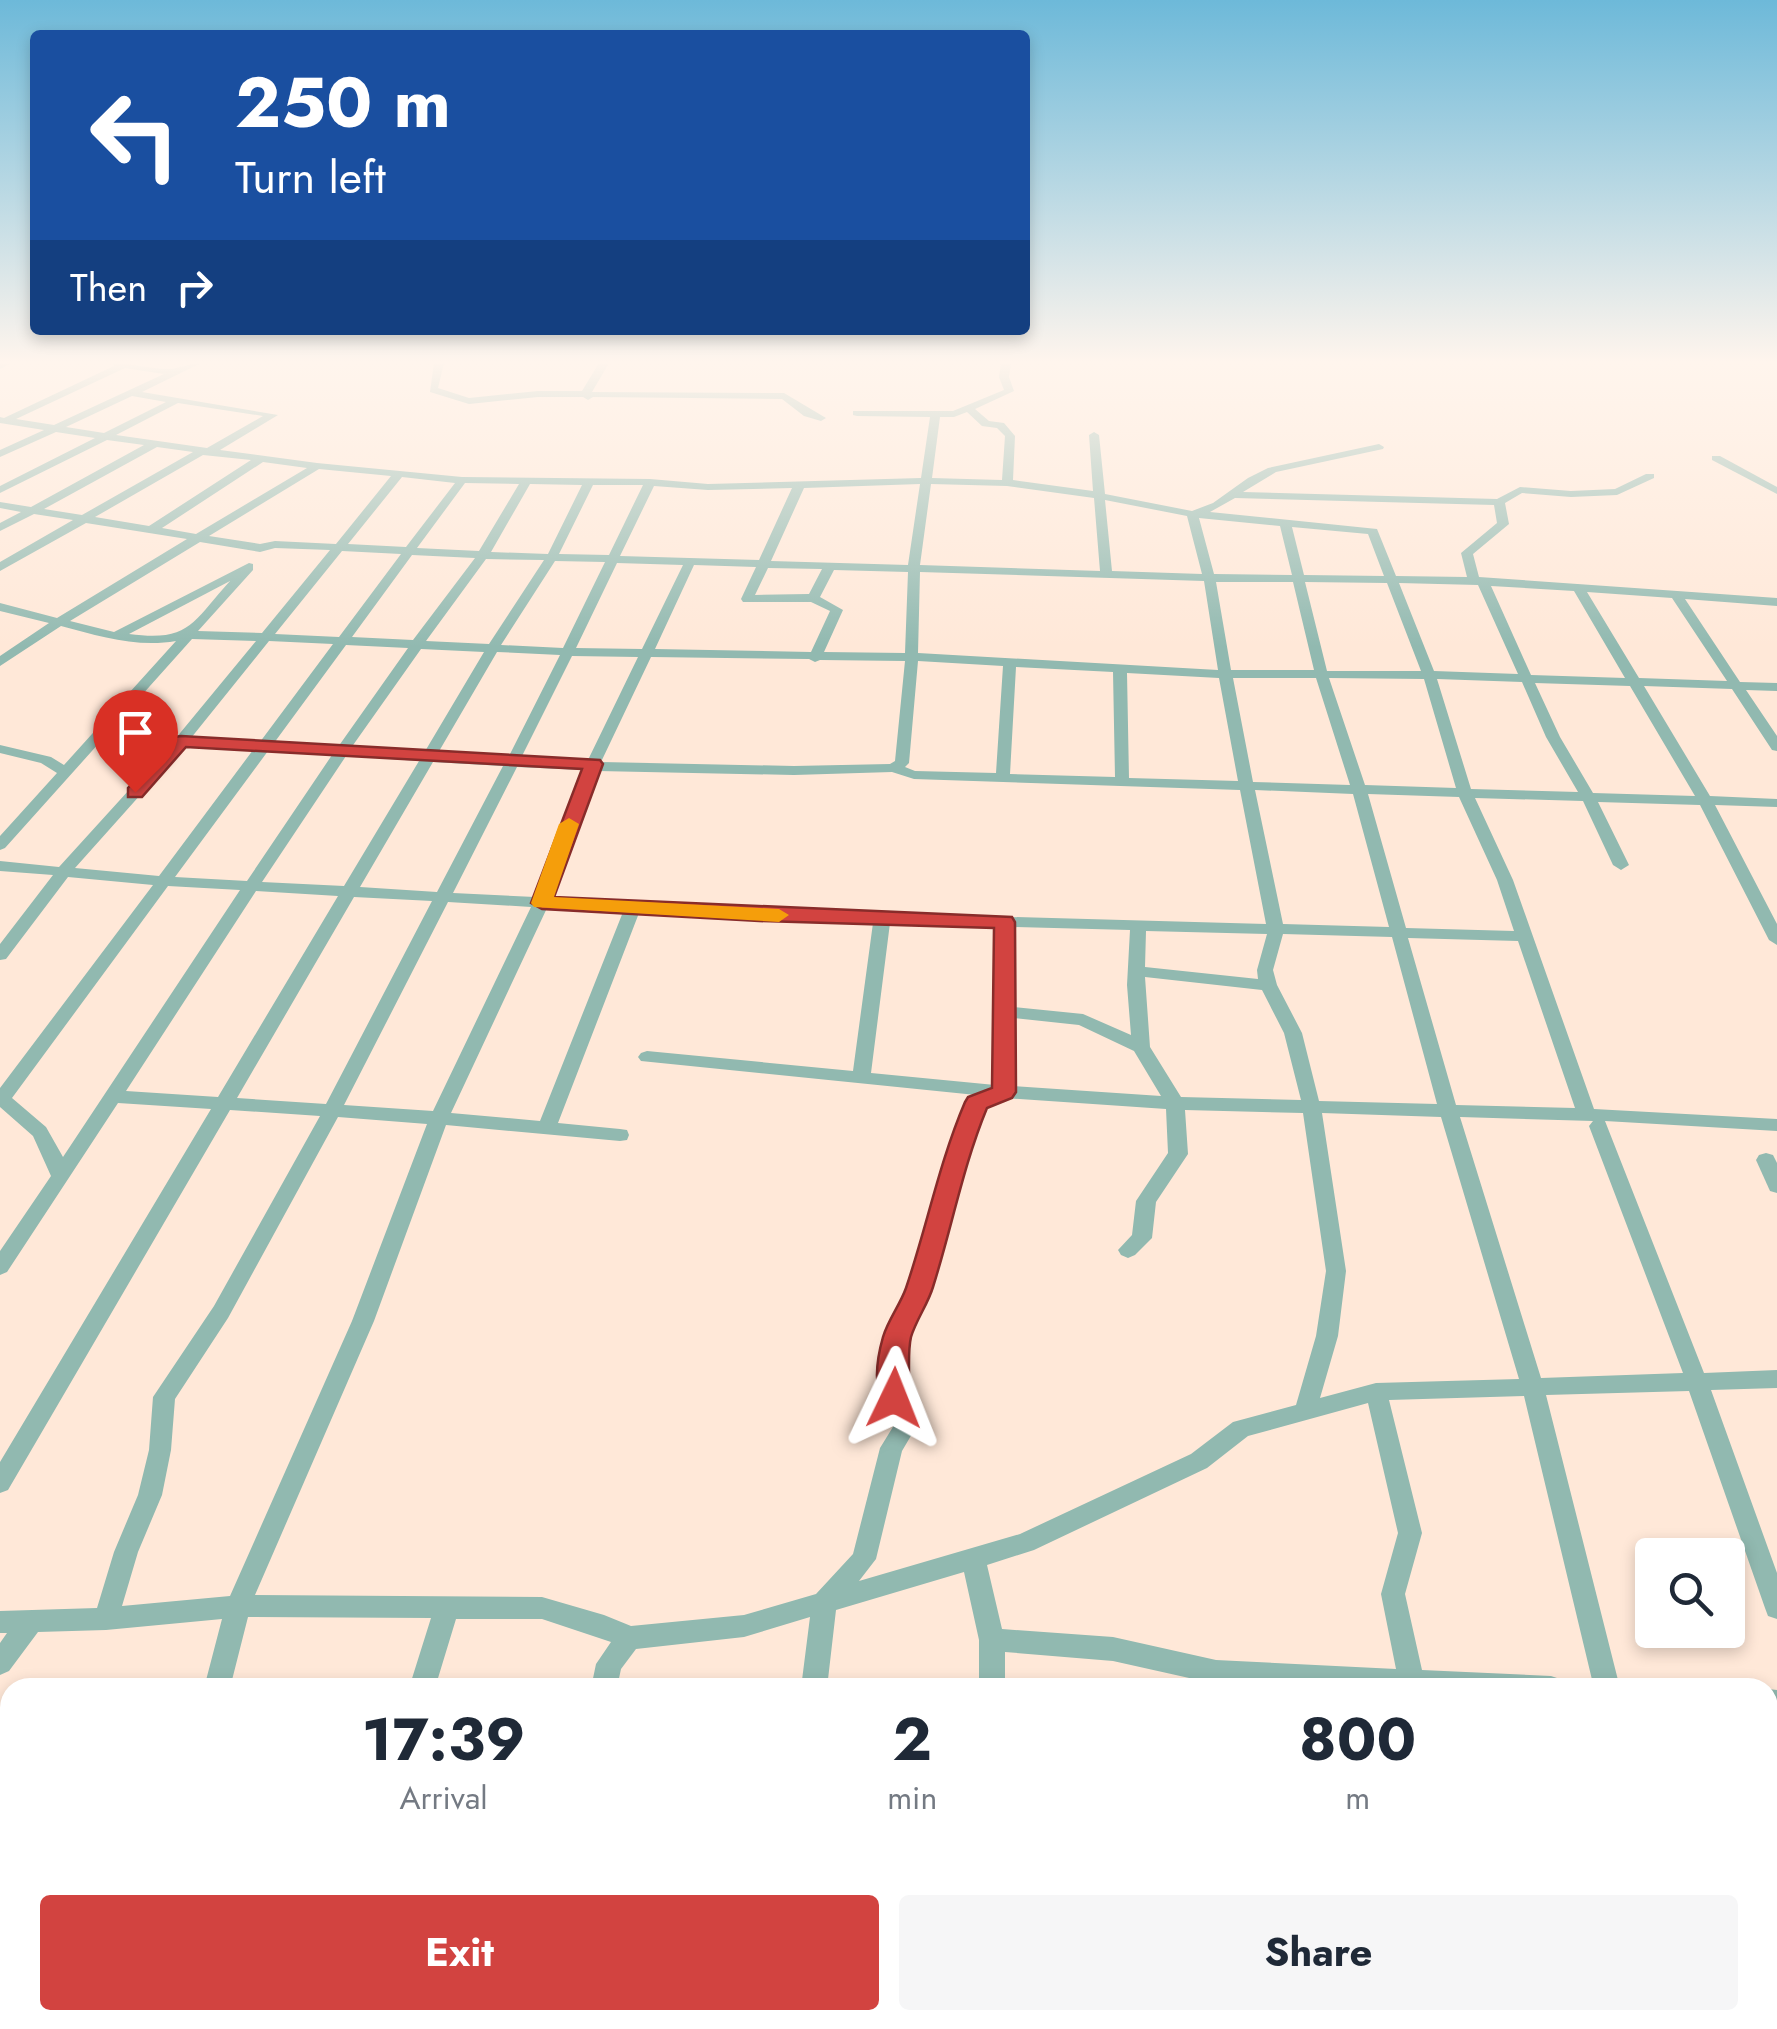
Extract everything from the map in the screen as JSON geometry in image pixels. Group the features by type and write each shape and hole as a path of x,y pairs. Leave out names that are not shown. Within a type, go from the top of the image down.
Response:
{"street":[{"path":"0,490 63,458"},
{"path":"0,528 130,458"},
{"path":"0,567 194,458"},
{"path":"247,458 462,480 708,486 1007,483 1059,488 1192,514 1373,531 1429,675 1465,793 1526,936 1593,1120 1696,1380 1777,1608"},
{"path":"894,768 902,758 912,658 914,568 929,458"},
{"path":"1007,483 1009,458"},
{"path":"1095,458 1106,573"},
{"path":"1192,514 1218,508 1272,470 1342,458"},
{"path":"1716,458 1777,491"},
{"path":"150,530 260,459"},
{"path":"0,662 317,466"},
{"path":"0,955 65,870 181,741 398,475"},
{"path":"1235,494 1499,502 1520,490 1617,492 1650,476"},
{"path":"61,1177 49,1142 39,1127 1,1100 462,480"},
{"path":"0,1267 252,884 415,645 483,555 526,481"},
{"path":"0,1483 492,649 552,558 589,482"},
{"path":"106,1619 126,1552 150,1495 164,1397 221,1312 320,1134 568,652 650,482"},
{"path":"800,484 776,526 747,600 813,598 837,610 815,658"},
{"path":"1499,502 1503,524 1467,553 1553,737 1588,796 1621,865"},
{"path":"0,506 260,548 275,544 552,558 1479,583 1775,605"},
{"path":"1192,514 1209,578 1276,930 1266,970 1268,984 1293,1033 1312,1109 1336,1272 1327,1336 1305,1412"},
{"path":"1285,522 1321,674 1359,790 1449,1112 1533,1388 1605,1678"},
{"path":"0,845 189,636 249,567 260,548"},
{"path":"220,1678 238,1606 362,1321 439,1118 542,903 594,764 690,562"},
{"path":"813,598 830,566"},
{"path":"116,636 249,567"},
{"path":"1580,589 1705,801 1777,940"},
{"path":"1678,596 1777,747"},
{"path":"0,607 116,636 155,640 189,636 267,637 568,652 912,658 1225,674 1429,675 1777,687"},
{"path":"1003,776 1010,664"},
{"path":"1120,670 1122,780"},
{"path":"96,738 512,762 894,768 914,774 1777,804"},
{"path":"0,749 46,760 66,772"},
{"path":"0,866 440,898 882,919 1400,936 1526,936"},
{"path":"547,1128 633,906"},
{"path":"861,1079 882,919"},
{"path":"1004,922 1004,1092"},
{"path":"1128,1250 1142,1238 1146,1201 1178,1154 1175,1102 1141,1046 1138,928"},
{"path":"1137,970 1268,984"},
{"path":"1004,1012 1083,1020 1141,1046"},
{"path":"648,1058 1004,1092 1312,1109 1777,1125"},
{"path":"815,1678 825,1601 864,1559 891,1448 908,1422 894,1398 894,1353 906,1312 919,1290 954,1156 977,1102 1004,1092"},
{"path":"112,1096 439,1118 620,1135"},
{"path":"1766,1160 1777,1186"},
{"path":"0,1622 106,1619 238,1606 542,1608 604,1626 629,1638 744,1626 1025,1544 1199,1461 1241,1429 1376,1392 1777,1379"},
{"path":"1376,1392 1410,1533 1393,1594 1411,1678"},
{"path":"974,1557 992,1640 992,1678"},
{"path":"425,1678 446,1608"},
{"path":"0,1663 30,1623"},
{"path":"606,1678 609,1664 629,1638"},
{"path":"992,1640 1113,1649 1210,1678"}],"slow traffic":[{"path":"569,824 542,903 779,915"}],"route":[{"path":"135,792 181,741 594,764 542,903 759,915 1004,922 1004,1092 977,1102 954,1156 919,1290 898,1336 892,1371 894,1398"}]}
